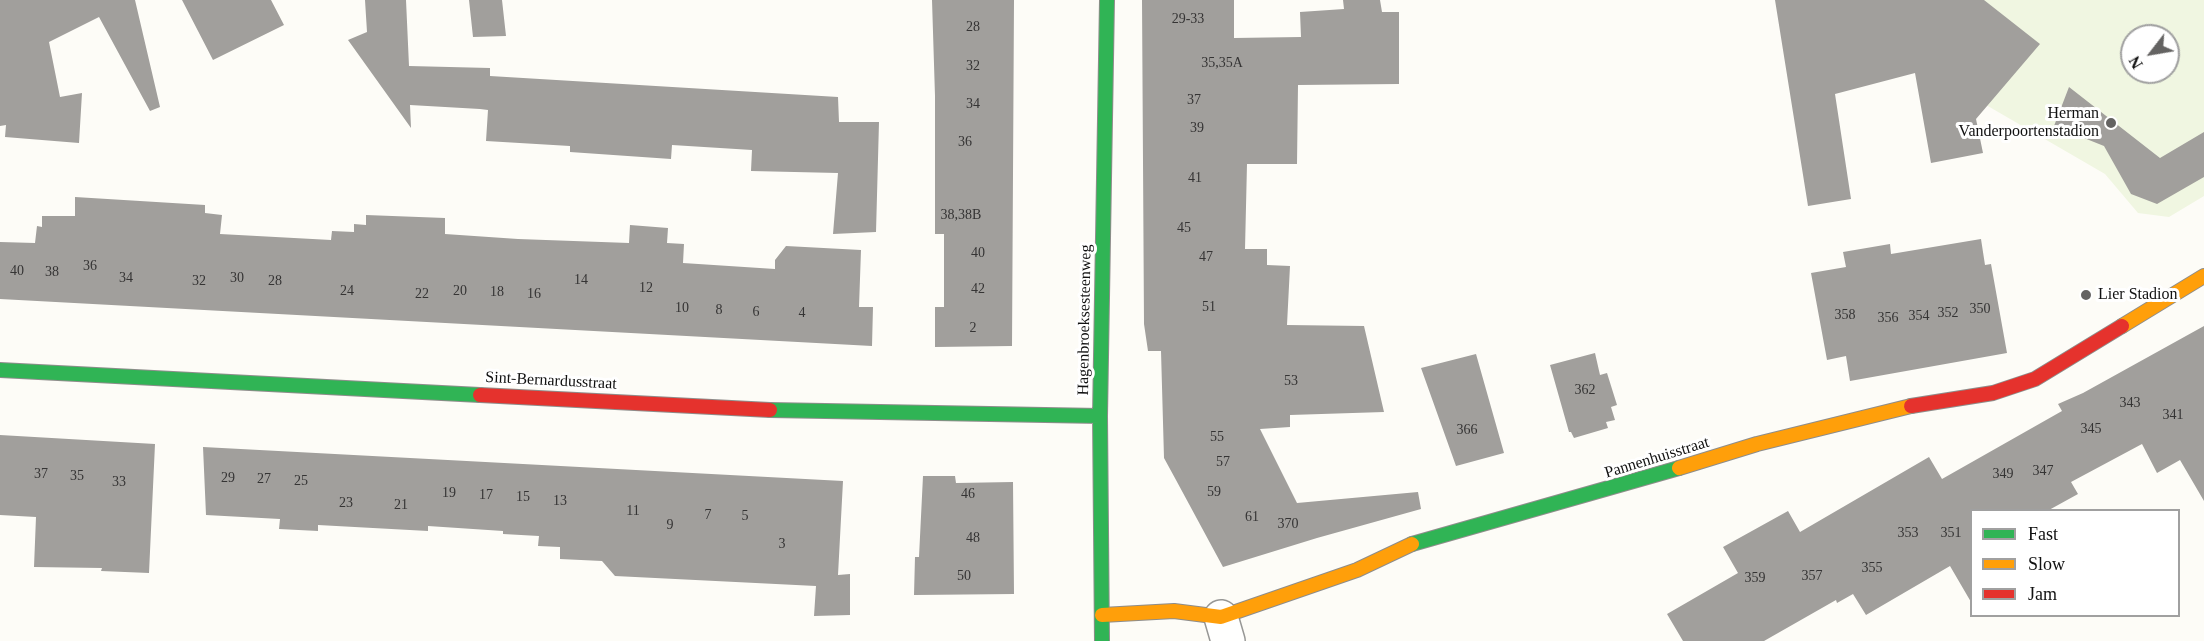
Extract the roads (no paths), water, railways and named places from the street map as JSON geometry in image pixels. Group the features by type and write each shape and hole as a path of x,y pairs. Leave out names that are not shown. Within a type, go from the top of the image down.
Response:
{"street":[{"name":"Hagenbroeksesteenweg","path":"1102,641 1100,416 1107,0"},
{"name":"Pannenhuisstraat","path":"1102,615 1174,611 1225,629 1415,542 1568,501 1757,444 1883,412 1993,393 2035,379 2204,276"},
{"name":"Sint-Bernardusstraat","path":"0,370 835,413 1100,416"}],"place":[{"name":"Herman Vanderpoortenstadion","path":"2111,123"},
{"name":"Lier Stadion","path":"2086,295"}]}
